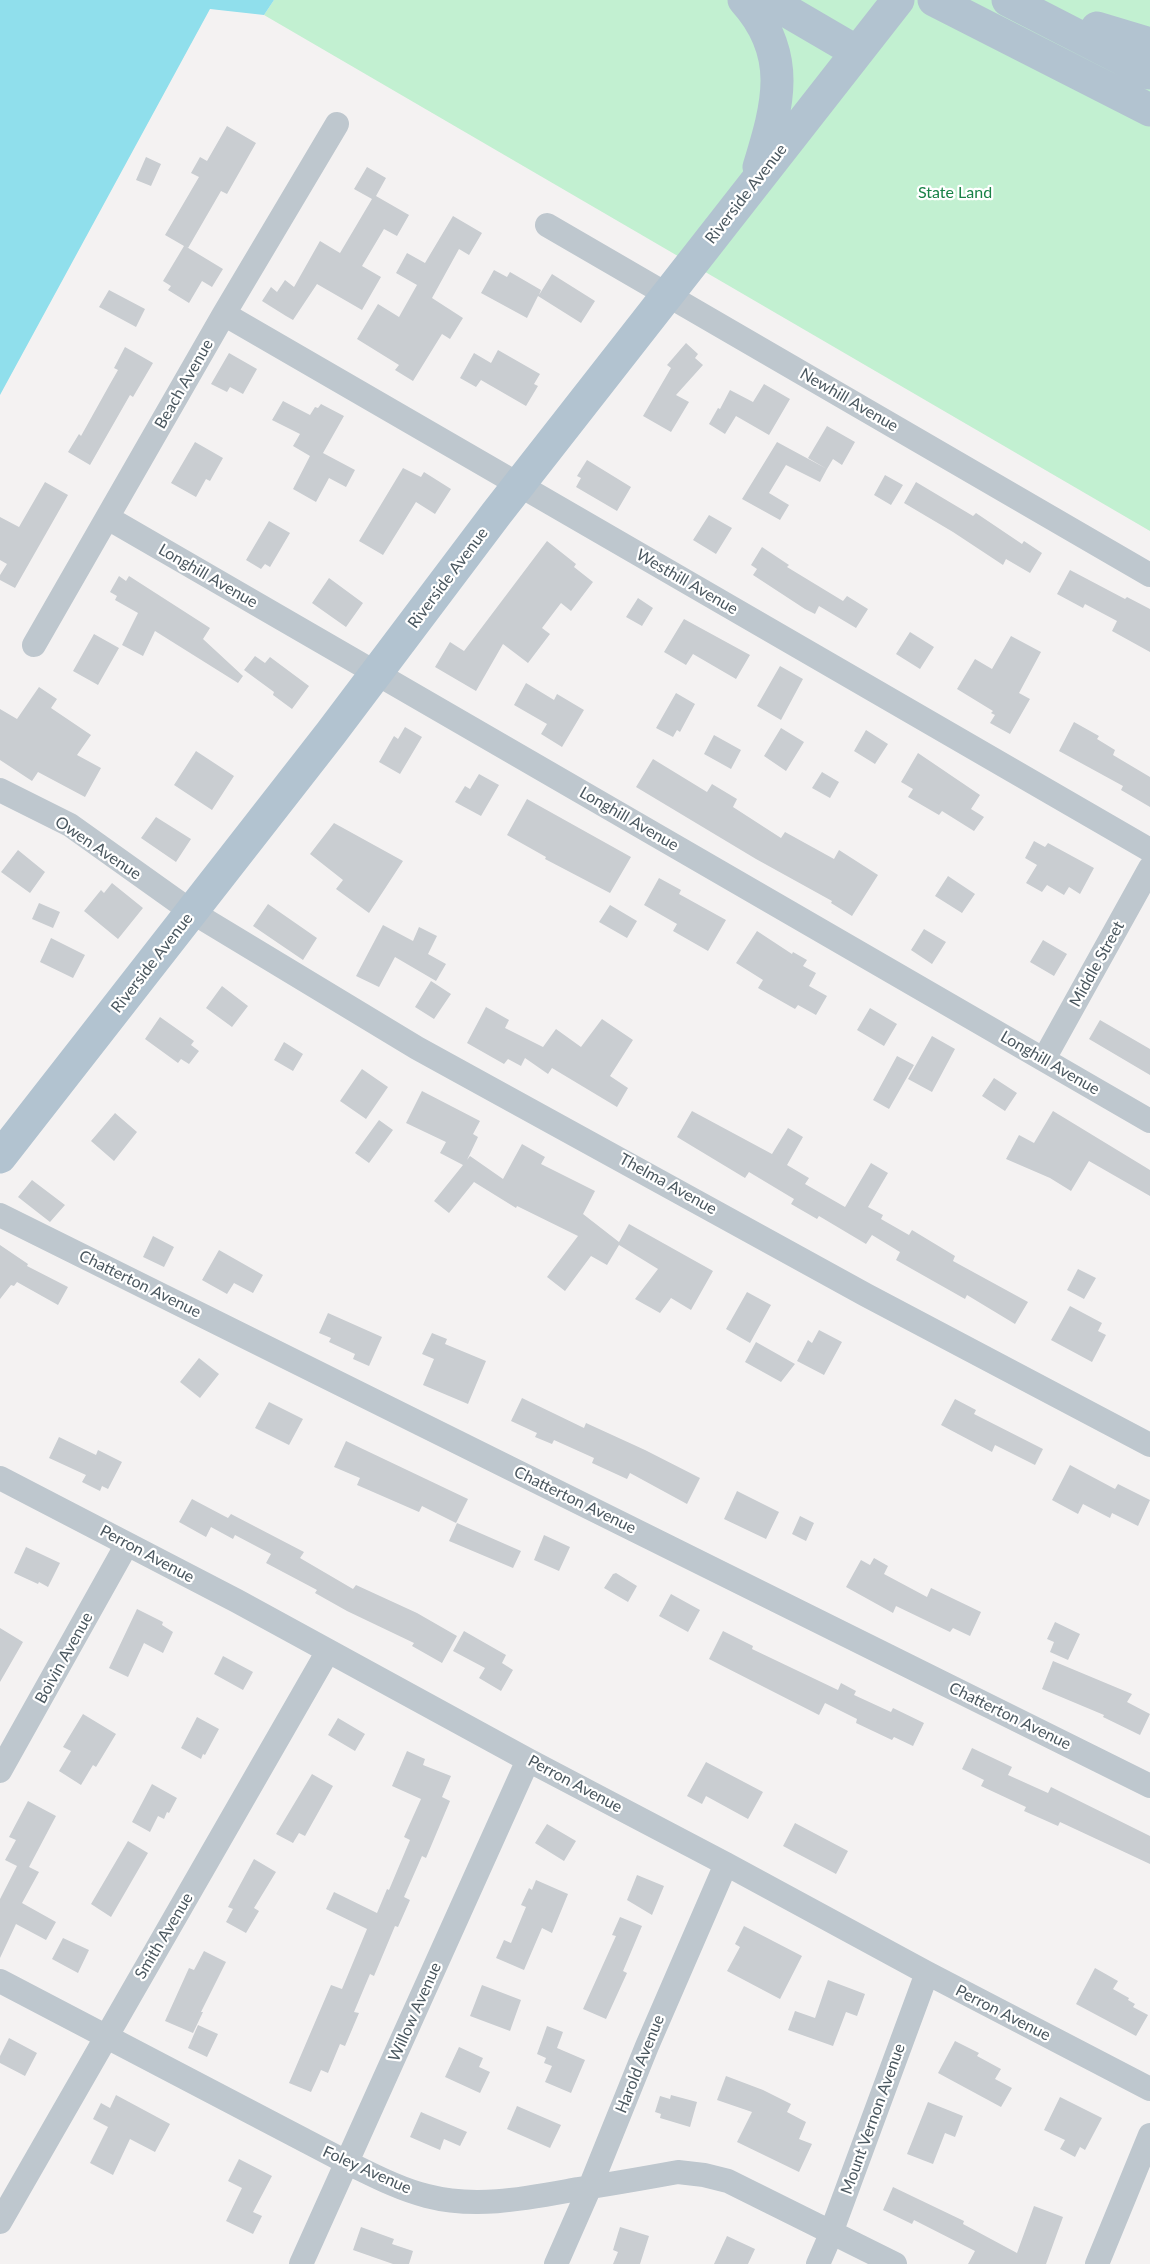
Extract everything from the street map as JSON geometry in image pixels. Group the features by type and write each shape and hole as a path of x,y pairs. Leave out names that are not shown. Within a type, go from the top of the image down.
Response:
{"main road":[{"path":"744,0 767,34 775,59 778,81 776,108 755,183"},
{"path":"768,0 857,52"},
{"name":"Riverside Avenue","path":"0,1156 192,912 519,485 898,0"},
{"path":"934,0 1150,110"},
{"path":"1008,0 1150,44"},
{"path":"1008,0 1150,73"}],"street":[{"name":"Beach Avenue","path":"34,645 224,314 337,124"},
{"name":"Newhill Avenue","path":"547,225 1150,575"},
{"name":"Westhill Avenue","path":"224,314 1150,850"},
{"name":"Longhill Avenue","path":"108,518 1150,1121"},
{"name":"Owen Avenue","path":"0,790 70,825 192,912"},
{"name":"Middle Street","path":"1044,1059 1150,868"},
{"name":"Thelma Avenue","path":"192,912 417,1048 866,1295 1150,1445"},
{"name":"Chatterton Avenue","path":"0,1215 1150,1786"},
{"name":"Perron Avenue","path":"0,1478 328,1651 927,1973 1150,2089"},
{"name":"Boivin Avenue","path":"0,1771 127,1544"},
{"name":"Smith Avenue","path":"0,2222 104,2037 220,1843 328,1651"},
{"name":"Willow Avenue","path":"301,2264 528,1760"},
{"name":"Harold Avenue","path":"556,2264 726,1864"},
{"name":"Mount Vernon Avenue","path":"818,2264 832,2232 927,1973"},
{"name":"Foley Avenue","path":"0,1981 104,2037 396,2186 428,2196 482,2203 678,2172 704,2175 728,2181 895,2264"},
{"path":"1097,2264 1150,2135"}],"green space":[{"name":"State Land","path":"274,0 1150,0 1150,531 264,15"}],"water":[{"path":"0,0 274,0 264,15 210,9 0,395"}],"building":[{"path":"227,126 256,143 227,194 221,191 188,248 223,269 212,287 202,281 189,303 168,290 171,286 163,281 184,246 165,235 199,177 191,173 200,157 207,161"},
{"path":"146,157 161,164 151,186 136,180"},
{"path":"367,167 386,178 376,196 409,215 397,236 384,229 362,266 381,277 362,310 317,284 293,320 262,301 271,287 277,292 285,280 294,287 320,241 340,253 372,199 354,189"},
{"path":"453,216 482,233 469,255 459,249 432,298 463,318 450,339 442,334 413,381 395,370 399,365 357,339 378,304 399,317 417,285 396,273 407,253 425,263"},
{"path":"494,270 507,277 510,272 541,290 539,295 552,274 595,301 581,323 538,296 527,318 481,293"},
{"path":"109,290 145,309 136,327 99,307"},
{"path":"686,343 698,354 695,358 703,365 676,395 689,402 671,432 643,416 671,368 667,365"},
{"path":"125,347 153,363 133,397 130,395 90,465 68,452 79,434 81,436 118,370 114,368"},
{"path":"498,350 540,374 534,384 538,386 526,406 481,380 476,387 460,378 474,353 491,363"},
{"path":"229,353 257,369 243,394 230,387 227,392 211,384"},
{"path":"764,384 790,399 769,435 736,416 725,434 709,424 730,390 753,402"},
{"path":"283,401 310,415 315,407 318,408 321,404 344,416 323,453 355,470 346,487 329,478 316,502 293,489 310,456 293,446 300,434 272,420"},
{"path":"827,426 855,442 842,465 833,459 827,469 808,458"},
{"path":"195,442 223,458 210,481 206,479 196,497 171,483"},
{"path":"777,442 827,469 820,482 786,465 769,493 789,505 780,520 742,499"},
{"path":"587,460 631,487 617,511 576,487 581,478 577,476"},
{"path":"403,468 421,477 424,472 451,489 435,514 416,502 383,555 359,541"},
{"path":"885,475 903,485 891,505 874,495"},
{"path":"45,482 68,495 15,588 0,580 0,575 7,564 0,560 0,517 19,527"},
{"path":"916,482 973,516 976,513 1022,544 1024,541 1042,553 1030,573 1006,559 1003,565 904,503"},
{"path":"709,515 732,528 716,554 693,540"},
{"path":"269,521 290,533 270,567 265,564 261,569 246,560"},
{"path":"547,541 576,564 574,567 593,582 571,611 561,603 542,628 550,634 528,663 503,644 476,691 435,667 450,642 464,651"},
{"path":"762,547 789,565 787,567 843,601 847,596 868,609 856,628 819,606 815,614 805,609 753,575 757,569 751,565"},
{"path":"1070,570 1125,599 1127,597 1150,609 1150,652 1112,631 1117,621 1085,604 1083,608 1057,594"},
{"path":"119,576 126,581 129,576 210,628 203,639 243,676 238,683 155,631 143,656 122,645 138,613 115,600 117,596 110,592"},
{"path":"329,578 363,603 346,627 312,603"},
{"path":"638,598 653,608 642,626 626,617"},
{"path":"684,619 750,655 736,679 693,654 686,665 664,652"},
{"path":"910,632 934,647 920,669 896,654"},
{"path":"94,634 119,648 98,685 73,671"},
{"path":"1011,636 1041,652 1019,693 1030,699 1010,734 990,723 995,715 991,713 993,711 957,689 975,659 992,669"},
{"path":"255,656 265,663 270,657 309,686 292,709 273,695 274,692 244,670"},
{"path":"780,666 803,679 781,720 757,706"},
{"path":"526,683 554,700 557,694 584,710 562,747 541,734 547,724 514,705"},
{"path":"39,687 57,699 51,708 91,735 77,755 101,768 85,797 38,772 32,781 0,760 0,709 17,719"},
{"path":"676,693 695,704 680,732 677,730 673,737 656,728"},
{"path":"1074,722 1099,736 1097,739 1115,750 1113,755 1150,777 1150,807 1121,790 1123,786 1059,751"},
{"path":"405,727 422,737 400,774 379,762 394,736 398,739"},
{"path":"781,728 804,742 786,771 764,756"},
{"path":"866,730 888,744 875,764 854,751"},
{"path":"714,735 741,750 731,769 704,754"},
{"path":"196,751 234,776 212,810 174,785"},
{"path":"918,753 980,795 971,809 984,817 974,831 942,811 939,815 908,797 913,789 901,782"},
{"path":"653,759 707,792 712,784 737,799 733,807 781,838 785,832 834,859 839,850 878,875 852,916 831,903 832,901 756,859 636,787"},
{"path":"822,772 839,782 830,798 812,788"},
{"path":"479,774 499,785 481,816 455,802 465,786 470,789"},
{"path":"527,799 631,857 610,893 545,859 546,857 507,835"},
{"path":"156,817 191,839 176,862 141,838"},
{"path":"334,823 403,861 369,913 336,889 343,880 310,854"},
{"path":"1034,841 1045,847 1048,843 1094,868 1080,894 1069,887 1064,895 1047,885 1042,892 1026,883 1037,865 1025,858"},
{"path":"18,850 45,872 30,893 1,872"},
{"path":"948,876 975,894 962,913 935,896"},
{"path":"659,878 681,890 679,894 726,920 708,951 673,931 677,924 644,905"},
{"path":"112,883 143,908 118,939 84,911 101,890 104,893"},
{"path":"39,903 60,912 53,928 32,919"},
{"path":"268,904 317,938 303,960 253,926"},
{"path":"610,905 637,921 627,938 599,922"},
{"path":"383,925 413,941 419,927 437,936 428,954 446,964 436,981 395,957 379,987 356,976"},
{"path":"924,929 946,942 932,964 911,950"},
{"path":"757,931 792,954 793,952 807,960 803,966 816,973 809,986 827,996 816,1015 798,1005 795,1009 758,988 763,980 736,963"},
{"path":"51,938 85,955 73,978 40,962"},
{"path":"1043,940 1067,954 1054,976 1030,962"},
{"path":"431,981 451,994 434,1019 415,1007"},
{"path":"222,986 248,1006 232,1027 206,1008"},
{"path":"486,1007 509,1020 505,1028 543,1047 556,1029 581,1047 602,1019 633,1040 610,1076 628,1088 617,1107 552,1068 548,1074 525,1058 521,1066 508,1059 504,1064 467,1043"},
{"path":"870,1008 897,1024 884,1046 857,1030"},
{"path":"160,1017 194,1041 191,1045 199,1051 189,1064 181,1059 178,1063 145,1039"},
{"path":"1100,1020 1150,1049 1150,1075 1089,1039"},
{"path":"932,1036 955,1049 932,1092 908,1079"},
{"path":"284,1042 303,1054 293,1071 274,1060"},
{"path":"897,1056 914,1065 889,1109 873,1100"},
{"path":"362,1069 388,1087 366,1119 340,1101"},
{"path":"994,1078 1017,1093 1005,1111 982,1096"},
{"path":"422,1091 480,1121 473,1134 478,1137 467,1160 470,1156 503,1179 522,1144 545,1157 541,1164 595,1191 583,1214 619,1242 629,1224 713,1271 691,1310 671,1298 660,1313 635,1299 658,1269 619,1245 607,1265 591,1256 565,1291 547,1277 578,1236 517,1206 516,1208 474,1182 449,1213 434,1201 463,1165 440,1153 446,1142 406,1123"},
{"path":"692,1111 772,1154 788,1128 803,1137 787,1165 809,1178 805,1184 845,1207 871,1163 888,1173 868,1207 883,1215 881,1219 909,1235 912,1230 955,1256 953,1261 1028,1302 1015,1324 967,1295 965,1299 896,1260 900,1252 872,1235 866,1244 819,1216 817,1219 791,1204 794,1199 749,1172 745,1178 677,1137"},
{"path":"1053,1111 1150,1170 1150,1196 1089,1161 1071,1191 1050,1178 1006,1159 1019,1135 1034,1143"},
{"path":"115,1113 137,1132 114,1161 91,1141"},
{"path":"379,1120 393,1130 369,1163 355,1153"},
{"path":"32,1180 65,1205 50,1222 18,1197"},
{"path":"153,1236 174,1247 164,1267 143,1257"},
{"path":"0,1245 28,1264 27,1266 68,1287 58,1305 17,1282 14,1286 11,1285 0,1299"},
{"path":"219,1250 263,1275 253,1293 234,1283 227,1294 202,1280"},
{"path":"1078,1269 1096,1278 1084,1299 1067,1290"},
{"path":"747,1292 771,1305 750,1343 726,1329"},
{"path":"1070,1306 1102,1323 1098,1331 1106,1335 1092,1362 1051,1340"},
{"path":"328,1313 382,1337 369,1366 353,1359 355,1354 329,1342 331,1338 319,1333"},
{"path":"819,1330 842,1342 824,1375 797,1361 808,1340 812,1343"},
{"path":"432,1333 447,1339 445,1344 486,1361 468,1404 423,1385 434,1359 422,1354"},
{"path":"756,1342 795,1364 781,1382 745,1362"},
{"path":"199,1358 219,1374 200,1398 180,1382"},
{"path":"522,1398 584,1428 586,1423 700,1478 687,1504 630,1473 627,1479 592,1463 594,1458 554,1440 552,1444 535,1437 537,1433 511,1421"},
{"path":"955,1399 976,1410 974,1414 1043,1449 1035,1465 995,1445 992,1452 941,1425"},
{"path":"269,1402 303,1419 289,1445 255,1428"},
{"path":"59,1437 96,1455 98,1450 122,1462 108,1489 102,1486 100,1491 82,1482 86,1475 49,1458"},
{"path":"346,1441 468,1499 456,1523 422,1506 419,1512 357,1485 360,1478 334,1467"},
{"path":"1070,1465 1115,1489 1118,1484 1150,1500 1138,1526 1112,1513 1110,1518 1083,1504 1078,1514 1052,1500"},
{"path":"737,1491 779,1512 766,1539 724,1519"},
{"path":"192,1499 228,1518 231,1514 304,1552 300,1558 353,1589 356,1585 417,1613 457,1636 442,1663 412,1646 414,1643 347,1611 315,1593 317,1590 266,1563 271,1554 235,1535 233,1539 211,1527 206,1537 179,1522"},
{"path":"800,1516 814,1523 806,1541 792,1534"},
{"path":"457,1523 521,1551 513,1568 449,1541"},
{"path":"544,1535 570,1547 559,1571 534,1560"},
{"path":"26,1547 60,1563 48,1587 14,1573"},
{"path":"874,1558 888,1566 884,1574 927,1597 931,1588 981,1612 970,1636 953,1628 950,1632 896,1606 893,1613 846,1587 861,1560 870,1565"},
{"path":"616,1573 637,1586 628,1602 604,1588"},
{"path":"671,1594 700,1610 688,1632 659,1616"},
{"path":"137,1609 163,1622 162,1625 173,1632 163,1653 144,1643 128,1677 109,1668"},
{"path":"1055,1622 1080,1634 1068,1660 1050,1652 1054,1642 1047,1639"},
{"path":"0,1628 23,1642 0,1682"},
{"path":"464,1631 506,1655 502,1663 513,1670 501,1691 479,1678 485,1668 453,1651"},
{"path":"723,1631 753,1646 752,1649 838,1690 841,1683 856,1691 854,1695 891,1712 893,1708 924,1723 913,1746 894,1737 892,1740 856,1723 857,1719 825,1703 819,1715 709,1659"},
{"path":"223,1656 253,1672 243,1690 214,1674"},
{"path":"1053,1661 1132,1694 1127,1702 1150,1714 1140,1735 1103,1717 1104,1715 1042,1689"},
{"path":"83,1714 116,1734 96,1767 93,1765 81,1785 59,1771 71,1751 63,1747"},
{"path":"197,1717 219,1729 201,1759 181,1748"},
{"path":"338,1718 365,1734 355,1751 328,1735"},
{"path":"972,1748 1012,1767 1008,1775 1048,1793 1051,1787 1150,1836 1150,1864 1060,1822 1058,1826 1024,1811 1026,1807 981,1786 984,1780 962,1769"},
{"path":"407,1751 425,1759 423,1765 451,1776 442,1797 450,1801 426,1858 422,1856 404,1897 410,1900 398,1927 395,1926 374,1976 370,1974 354,2012 359,2013 345,2046 340,2044 328,2073 321,2070 311,2092 289,2083 331,1985 342,1989 367,1929 326,1909 334,1892 377,1913 387,1889 389,1890 410,1840 404,1837 421,1799 392,1786"},
{"path":"706,1762 763,1792 748,1819 706,1796 702,1804 687,1796"},
{"path":"312,1774 333,1786 305,1836 299,1833 293,1843 276,1834"},
{"path":"152,1784 177,1798 164,1819 158,1816 150,1832 132,1822"},
{"path":"28,1801 56,1816 29,1867 39,1872 22,1903 56,1922 46,1940 16,1924 0,1958 0,1899 17,1866 5,1860 16,1840 9,1837"},
{"path":"795,1823 848,1851 836,1874 783,1846"},
{"path":"547,1824 576,1841 564,1861 535,1843"},
{"path":"128,1841 148,1853 111,1917 91,1904"},
{"path":"254,1859 276,1872 254,1908 259,1911 246,1933 226,1922 233,1909 228,1907"},
{"path":"637,1875 664,1886 652,1915 627,1900"},
{"path":"536,1880 568,1894 552,1933 542,1928 524,1970 496,1958 504,1940 511,1943 526,1907 521,1905 529,1888 532,1890"},
{"path":"620,1917 642,1926 623,1971 627,1973 606,2019 583,2009 616,1936 612,1935"},
{"path":"744,1926 802,1956 780,1999 727,1971 740,1947 735,1944"},
{"path":"63,1938 89,1950 78,1973 52,1959"},
{"path":"204,1951 226,1962 193,2033 165,2021 189,1968 194,1970"},
{"path":"1095,1968 1118,1981 1113,1989 1129,1998 1128,2000 1135,2004 1133,2007 1148,2015 1136,2036 1076,2004"},
{"path":"828,1980 865,1994 857,2016 846,2012 833,2046 788,2030 795,2011 815,2018"},
{"path":"482,1985 521,2000 510,2031 470,2016"},
{"path":"198,2025 218,2034 207,2057 188,2048"},
{"path":"547,2026 563,2032 557,2048 585,2060 571,2093 545,2082 552,2066 544,2063 546,2058 537,2054"},
{"path":"9,2038 37,2053 25,2076 0,2063 0,2056"},
{"path":"955,2041 979,2053 977,2056 1001,2069 995,2079 1012,2088 1001,2107 938,2073"},
{"path":"459,2047 483,2058 479,2067 490,2072 480,2093 445,2077"},
{"path":"726,2076 791,2104 787,2112 806,2122 799,2139 812,2144 799,2172 737,2142 752,2112 717,2100"},
{"path":"116,2095 170,2124 155,2152 130,2139 113,2175 90,2163 108,2127 93,2119 101,2103 110,2108"},
{"path":"671,2095 697,2102 690,2127 660,2118 661,2114 655,2112 660,2096 670,2099"},
{"path":"1060,2097 1102,2118 1085,2150 1080,2147 1075,2157 1060,2149 1065,2140 1044,2130"},
{"path":"928,2102 963,2116 955,2137 945,2133 933,2164 907,2154"},
{"path":"517,2106 561,2125 550,2148 507,2129"},
{"path":"421,2112 467,2132 460,2146 444,2139 440,2150 410,2137"},
{"path":"239,2159 272,2176 253,2212 262,2216 253,2234 226,2221 242,2188 228,2181"},
{"path":"893,2187 964,2221 963,2224 1017,2253 1034,2206 1063,2217 1046,2264 968,2264 975,2251 914,2220 912,2224 883,2210"},
{"path":"361,2227 394,2239 392,2244 413,2251 409,2264 393,2264 353,2250"},
{"path":"620,2227 649,2236 640,2264 613,2264 618,2252 613,2250"},
{"path":"727,2236 755,2249 748,2264 714,2264"}]}
